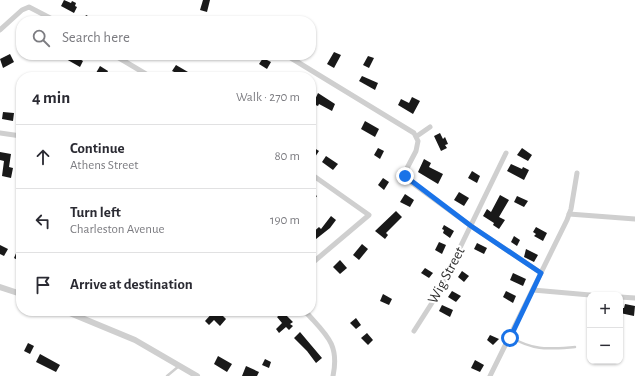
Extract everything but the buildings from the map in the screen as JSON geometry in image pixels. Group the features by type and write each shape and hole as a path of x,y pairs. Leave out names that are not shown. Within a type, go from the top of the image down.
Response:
{"street":[{"path":"0,30 22,10 29,7 46,16"},
{"path":"122,60 143,72"},
{"path":"294,60 313,72"},
{"path":"316,74 370,108 404,126 417,136"},
{"path":"430,126 417,136 416,151 405,172 405,176 471,226 541,273"},
{"path":"0,133 16,135"},
{"name":"Wig Street","path":"414,331 437,295 506,153"},
{"path":"490,376 510,338 569,214 576,173"},
{"path":"316,178 369,215 316,260"},
{"path":"569,214 635,219"},
{"path":"0,287 16,292"},
{"path":"533,290 587,295"},
{"path":"623,297 635,298"},
{"path":"77,316 135,340 196,376"},
{"path":"309,316 327,336 333,347 336,357 333,376"}],"lane":[{"path":"510,338 526,346 542,349 575,348"},
{"path":"167,376 180,366"}],"route":[{"path":"405,176 408,180 471,226 541,273 510,338"}]}
